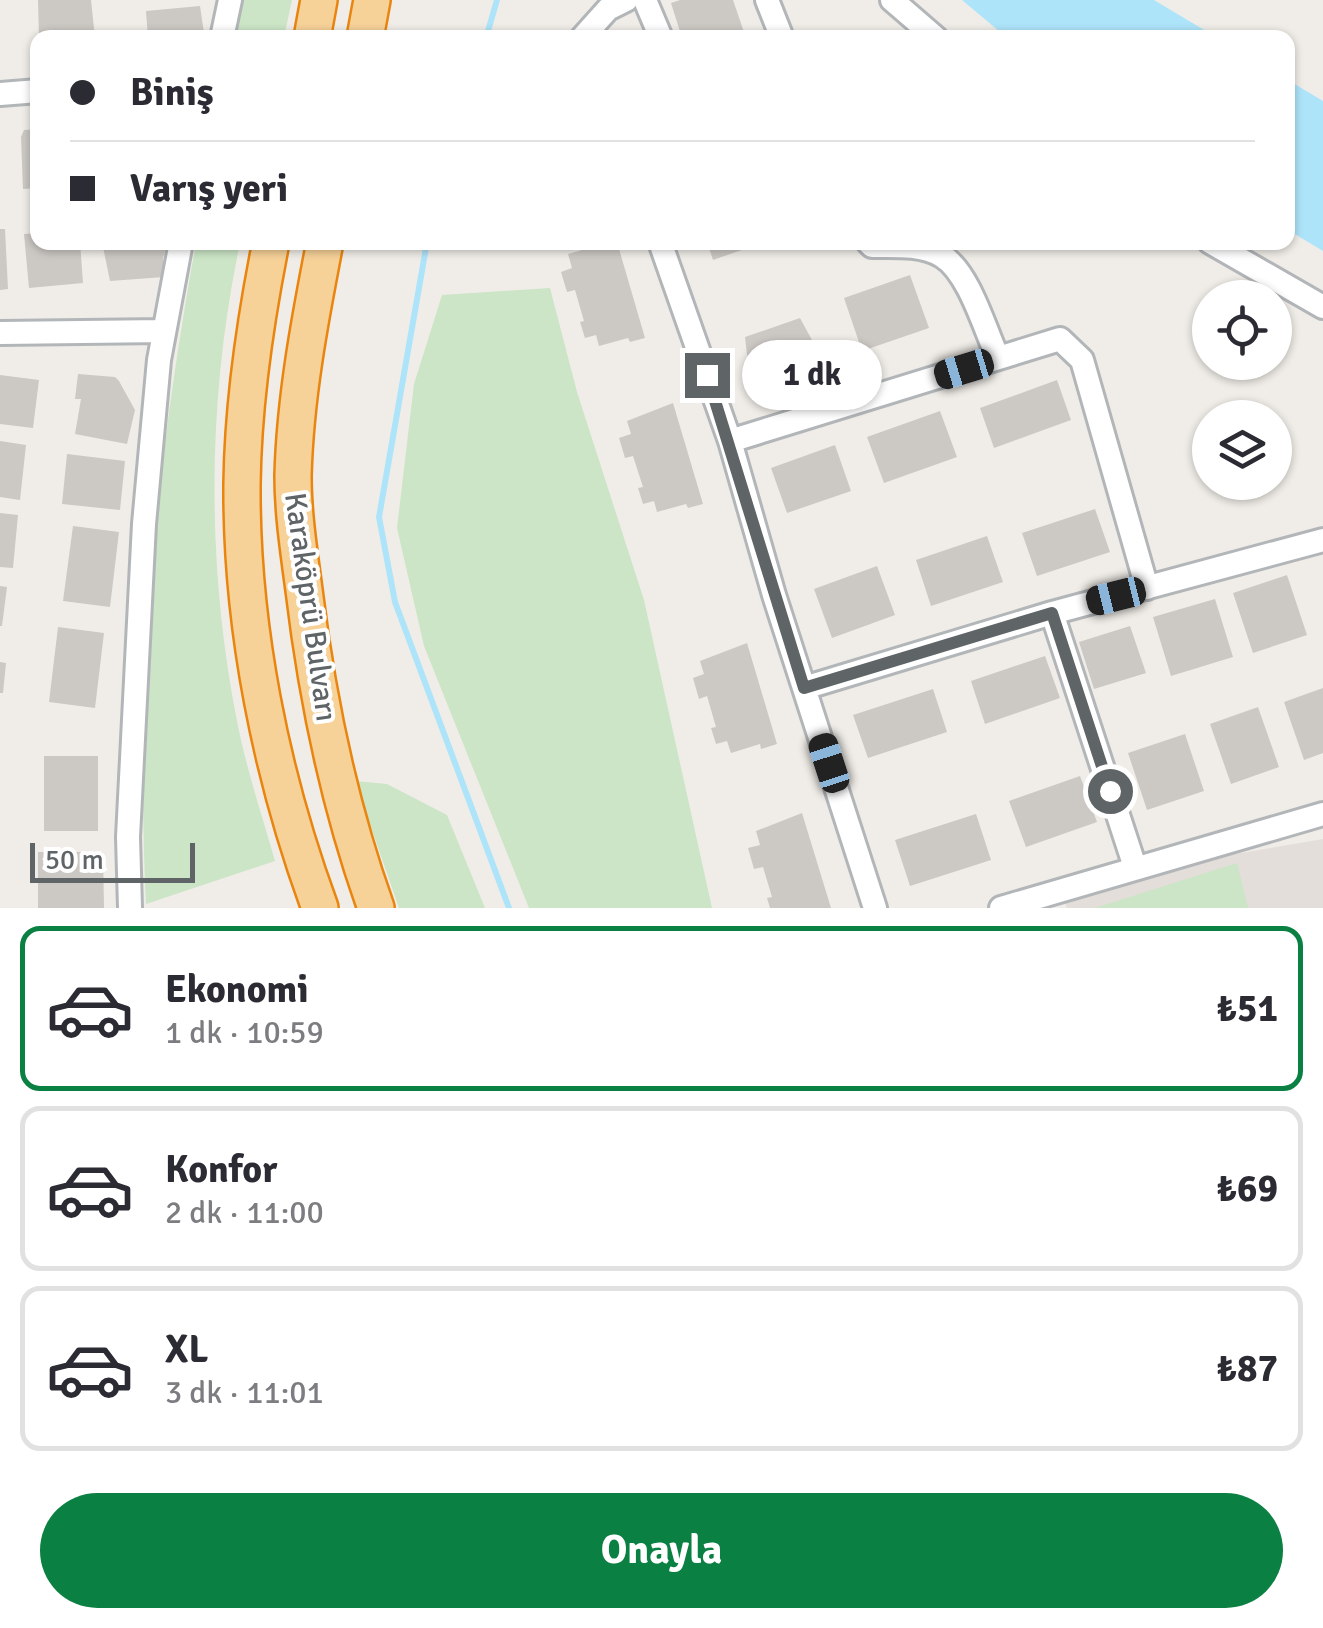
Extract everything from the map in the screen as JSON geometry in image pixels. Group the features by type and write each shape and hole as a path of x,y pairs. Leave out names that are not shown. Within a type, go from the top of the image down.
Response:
{"highway":[{"path":"313,30 319,0"},
{"path":"366,30 372,0"},
{"name":"Karaköprü Bulvarı","path":"269,250 246,405 243,542 262,694 283,790 320,908"},
{"name":"Karaköprü Bulvarı","path":"324,250 299,412 293,477 297,539 321,705 336,775 376,908"}],"street":[{"path":"224,30 230,0"},
{"path":"589,30 608,9 626,0"},
{"path":"645,0 657,30"},
{"path":"767,0 779,30"},
{"path":"892,0 927,30"},
{"path":"0,94 30,92"},
{"path":"130,908 128,836 144,524 164,331 179,250"},
{"path":"663,250 730,441 804,688 876,908"},
{"path":"920,250 943,256 963,277 998,358"},
{"path":"1224,250 1323,307"},
{"path":"0,333 164,331"},
{"path":"730,441 1060,339 1082,360 1147,588"},
{"path":"804,688 1052,613 1323,540"},
{"path":"1052,613 1135,867"},
{"path":"1001,908 1323,814"}],"shaded area":[{"path":"1323,839 1323,908 1067,908 1065,903 1193,854 1217,857"}],"green space":[{"path":"240,0 292,0 286,30 234,30"},
{"path":"195,250 239,250 216,421 216,542 227,662 237,721 275,861 146,904 146,655 160,490"},
{"path":"550,288 577,392 644,600 712,908 529,908 424,646 397,528 414,384 442,295"},
{"path":"355,781 387,784 447,815 485,908 399,908"},
{"path":"1237,863 1248,908 1095,908"}],"water":[{"path":"962,0 1154,0 1204,30 998,30"},
{"path":"1295,84 1323,101 1323,251 1295,234"}],"building":[{"path":"38,0 91,0 94,30 39,30"},
{"path":"733,0 743,30 679,30 671,3"},
{"path":"200,6 204,30 147,30 146,11"},
{"path":"24,130 30,130 30,189 23,189 21,137"},
{"path":"0,229 5,229 8,289 0,290"},
{"path":"24,234 30,234 30,250 81,250 83,283 29,288"},
{"path":"104,250 166,250 164,277 110,281"},
{"path":"619,250 645,338 599,346 596,335 585,338 575,290 567,292 561,272 572,268 568,254"},
{"path":"710,250 742,250 713,260"},
{"path":"910,275 929,328 862,351 844,298"},
{"path":"800,318 825,364 751,390 745,337"},
{"path":"78,374 115,377 119,381 135,410 127,444 75,434 81,399 75,399"},
{"path":"0,375 39,380 33,428 0,424"},
{"path":"1057,380 1071,420 994,448 980,408"},
{"path":"673,403 703,504 657,512 654,501 643,504 638,488 643,487 633,456 625,458 619,438 631,434 627,421"},
{"path":"940,411 957,457 884,483 867,437"},
{"path":"0,441 26,445 20,500 0,497"},
{"path":"835,445 851,491 787,513 771,468"},
{"path":"67,454 125,461 120,510 62,504"},
{"path":"1095,509 1110,552 1037,576 1022,533"},
{"path":"0,513 18,515 13,568 0,567"},
{"path":"73,526 119,532 110,607 63,601"},
{"path":"987,536 1003,582 931,606 916,560"},
{"path":"877,566 895,615 832,638 814,589"},
{"path":"1287,575 1307,635 1253,653 1233,593"},
{"path":"0,586 7,587 2,626 0,626"},
{"path":"1215,599 1233,657 1171,676 1153,617"},
{"path":"1130,626 1146,673 1094,689 1079,642"},
{"path":"58,627 104,633 95,708 49,702"},
{"path":"747,643 777,744 761,749 760,744 731,753 727,741 716,744 711,728 716,727 707,696 699,699 693,678 704,674 700,661"},
{"path":"1045,656 1060,698 985,724 971,681"},
{"path":"0,662 6,663 3,693 0,693"},
{"path":"1323,688 1323,753 1304,760 1284,702"},
{"path":"933,689 947,732 868,758 853,715"},
{"path":"1258,707 1279,767 1231,784 1210,724"},
{"path":"1185,734 1204,791 1147,810 1128,753"},
{"path":"44,756 98,756 98,831 44,831"},
{"path":"1080,776 1097,822 1026,847 1009,801"},
{"path":"802,813 831,908 770,908 767,898 772,897 763,867 754,869 748,848 760,845 756,831"},
{"path":"976,814 991,860 910,886 895,840"},
{"path":"38,852 103,852 104,908 38,908"}],"waterway":[{"path":"488,30 497,0"},
{"path":"426,250 379,517 395,602 509,908"}],"route":[{"path":"707,375 804,688 1052,613 1110,791"}]}
